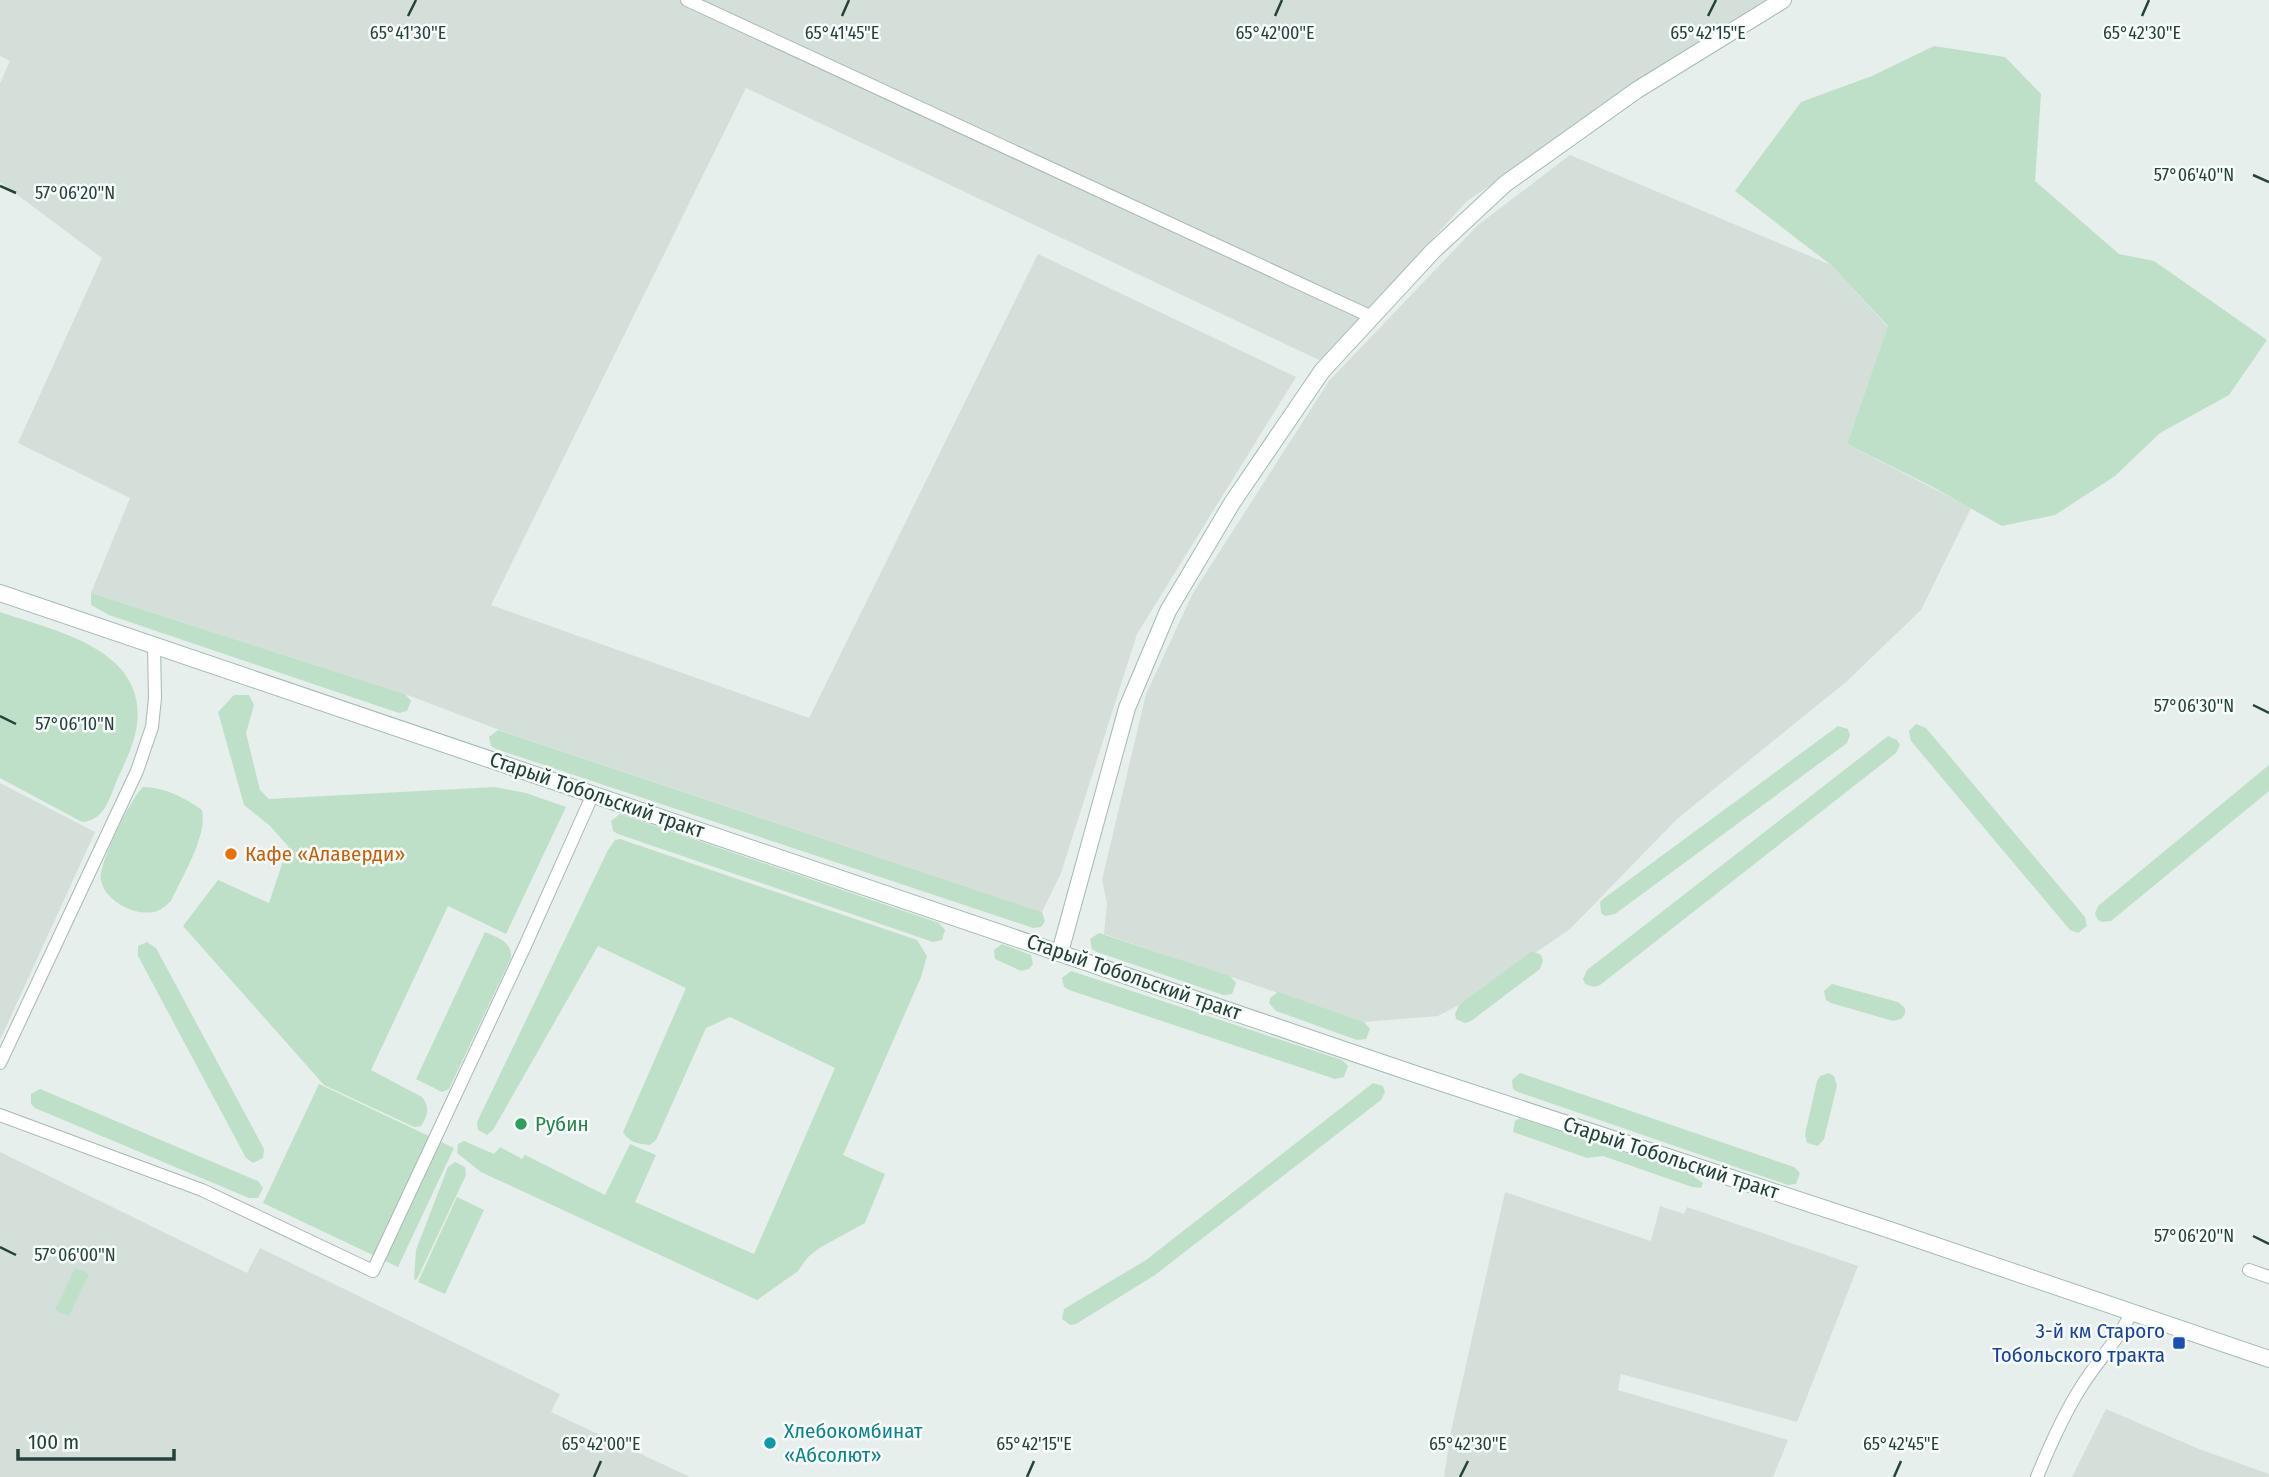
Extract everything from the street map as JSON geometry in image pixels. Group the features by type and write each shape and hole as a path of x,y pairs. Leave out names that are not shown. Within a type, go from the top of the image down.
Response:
{"street":[{"path":"687,0 1372,317"},
{"path":"1059,952 1127,708 1168,611 1232,503 1321,371 1433,251 1506,184 1637,90 1783,0"},
{"name":"Старый Тобольский тракт","path":"0,593 1421,1076 2132,1311 2269,1359"},
{"path":"0,1063 137,771 154,710 154,645"},
{"path":"0,1115 202,1190 373,1271 525,946 593,793"},
{"path":"2249,1270 2269,1277"},
{"path":"2037,1477 2058,1428 2120,1334 2132,1311"}],"shaded area":[{"path":"0,0 1767,0 1467,201 1321,361 746,88 491,605 809,718 1038,254 1296,377 1137,634 1061,873 1042,912 502,731 405,694 91,593 130,498 18,443 102,258 0,182 0,83 10,61 0,56"},
{"path":"1570,155 1831,265 1888,327 1847,444 1971,508 1921,610 1846,682 1677,819 1570,929 1459,1005 1438,1016 1364,1022 1104,934 1107,903 1102,880 1146,694 1193,593 1329,381 1478,225"},
{"path":"0,783 95,832 0,1040"},
{"path":"0,1152 247,1273 260,1248 560,1394 551,1412 690,1477 0,1477"},
{"path":"1505,1192 1651,1241 1660,1206 1684,1214 1687,1207 1858,1266 1797,1422 1621,1374 1618,1390 1788,1440 1773,1477 1444,1477 1451,1431"},
{"path":"2106,1409 2199,1449 2269,1474 2269,1477 2072,1477"}],"green space":[{"path":"1934,46 2005,57 2041,94 2035,181 2119,254 2154,261 2267,340 2229,395 2160,433 2115,476 2055,515 2002,526 1931,486 1847,444 1888,326 1831,265 1735,191 1801,102 1872,76"},
{"path":"91,593 405,694 411,701 407,711 399,713 109,615 91,605"},
{"path":"0,612 49,628 97,650 117,664 131,683 137,706 135,735 105,807 90,820 82,822 0,778"},
{"path":"234,695 249,695 254,705 246,733 260,790 269,799 495,787 526,793 566,807 506,934 448,906 371,1070 422,1097 427,1112 421,1126 414,1127 324,1085 183,926 218,880 269,903 288,846 270,826 244,805 218,712"},
{"path":"1916,724 1926,728 2085,917 2087,926 2078,933 2070,930 1911,741 1909,731"},
{"path":"1838,726 1848,729 1850,735 1847,743 1615,914 1605,916 1601,913 1600,902 1603,899"},
{"path":"498,730 1042,912 1045,921 1041,927 1033,928 496,749 491,746 489,737"},
{"path":"1888,736 1897,740 1900,745 1896,753 1600,985 1594,987 1585,984 1583,979 1587,970"},
{"path":"2269,765 2269,791 2111,921 2098,920 2095,914 2098,906"},
{"path":"143,787 167,791 189,801 202,810 203,820 193,856 171,901 158,911 145,913 129,909 114,900 103,887 101,880 101,872 116,832"},
{"path":"620,814 939,923 945,930 942,940 933,942 618,834 613,831 611,821"},
{"path":"620,839 917,940 927,956 921,977 843,1155 885,1174 865,1223 821,1247 808,1257 798,1271 757,1300 481,1172 457,1153 458,1144 464,1141 494,1154 500,1147 522,1159 525,1155 605,1195 630,1144 656,1155 635,1202 754,1254 835,1068 730,1017 706,1028 656,1140 650,1145 631,1141 623,1132 686,988 598,946 493,1130 487,1135 478,1130 477,1122 608,850 615,840"},
{"path":"485,932 507,944 511,958 449,1089 442,1092 416,1079"},
{"path":"1099,933 1230,976 1236,983 1232,994 1223,995 1097,952 1092,949 1090,939"},
{"path":"147,942 156,948 264,1149 263,1158 253,1163 246,1158 138,956 138,946"},
{"path":"1002,944 1031,955 1033,964 1029,969 1021,971 995,959 994,950"},
{"path":"1532,951 1541,955 1543,961 1540,969 1471,1021 1465,1023 1456,1019 1459,1005"},
{"path":"1071,971 1342,1060 1348,1066 1344,1077 1335,1079 1069,990 1064,987 1062,978"},
{"path":"1832,984 1898,1002 1905,1008 1905,1014 1901,1019 1893,1021 1831,1003 1826,1000 1824,991"},
{"path":"1278,992 1364,1022 1370,1029 1366,1039 1357,1040 1276,1011 1269,1003 1270,998"},
{"path":"1520,1073 1794,1167 1800,1173 1796,1184 1788,1185 1518,1092 1513,1089 1512,1080"},
{"path":"1829,1073 1834,1076 1837,1086 1824,1139 1818,1146 1807,1143 1805,1134 1817,1081 1820,1076"},
{"path":"1373,1083 1383,1086 1385,1092 1381,1100 1155,1275 1076,1324 1070,1325 1062,1319 1064,1309 1146,1260"},
{"path":"319,1084 454,1148 398,1267 263,1203"},
{"path":"40,1089 258,1181 263,1188 258,1198 249,1198 35,1108 31,1104 31,1094"},
{"path":"1520,1118 1690,1174 1703,1183 1701,1188 1692,1187 1603,1156 1587,1158 1513,1132 1515,1121"},
{"path":"455,1162 465,1167 466,1175 417,1279 414,1280 416,1250 448,1167"},
{"path":"457,1197 484,1210 445,1294 418,1282"},
{"path":"75,1268 89,1274 69,1316 55,1310"}],"place":[{"name":"Кафе «Алаверди»","path":"231,854"},
{"name":"Рубин","path":"521,1124"},
{"name":"3-й км Старого Тобольского тракта","path":"2179,1343"},
{"name":"Хлебокомбинат «Абсолют»","path":"770,1443"}]}
